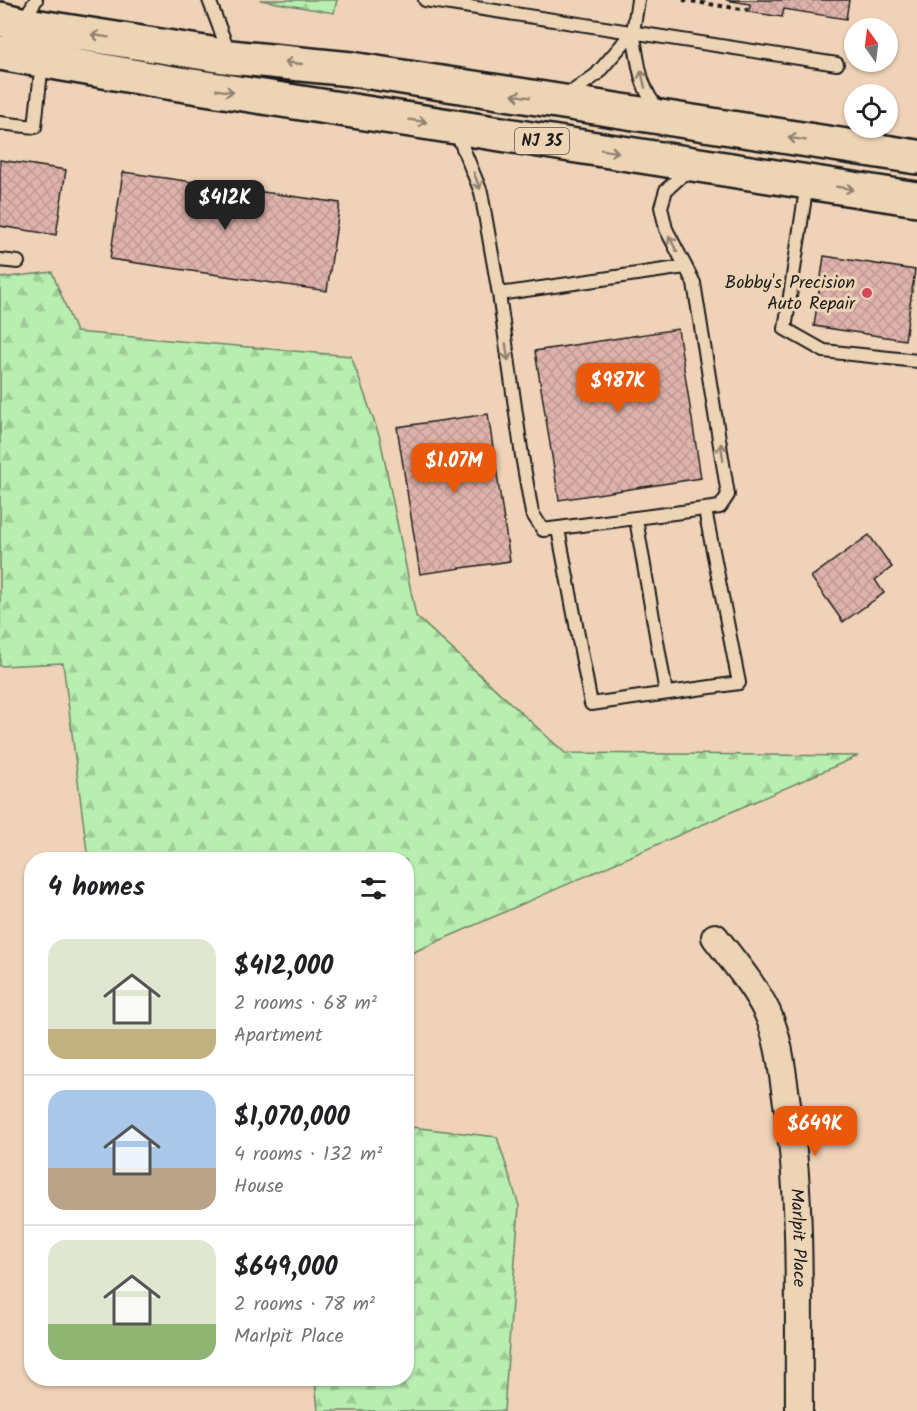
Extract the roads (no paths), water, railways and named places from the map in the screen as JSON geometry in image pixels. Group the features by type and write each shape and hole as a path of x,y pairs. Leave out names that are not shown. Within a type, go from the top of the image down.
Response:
{"highway":[{"name":"NJ 35","path":"19,14 230,57 351,69 917,157"},
{"name":"NJ 35","path":"0,53 917,199"}],"street":[{"name":"Marlpit Place","path":"715,937 758,995 768,1014 780,1055 792,1129 797,1210 799,1411"}],"lane":[{"path":"209,0 230,57"},
{"path":"425,0 837,64"},
{"path":"638,0 633,32 644,88 660,110 680,121"},
{"path":"555,102 596,75 633,32"},
{"path":"0,123 35,127 42,61"},
{"path":"454,127 482,192 532,513 543,531 705,510 720,507 728,495 694,283 666,229 661,207 666,190 694,164"},
{"path":"807,182 785,329 824,351 917,361"},
{"path":"0,260 18,262"},
{"path":"499,294 685,267"},
{"path":"558,528 591,704 739,683 705,510"},
{"path":"636,519 666,693"}],"place":[{"name":"Bobby's Precision Auto Repair","path":"867,293"}]}
